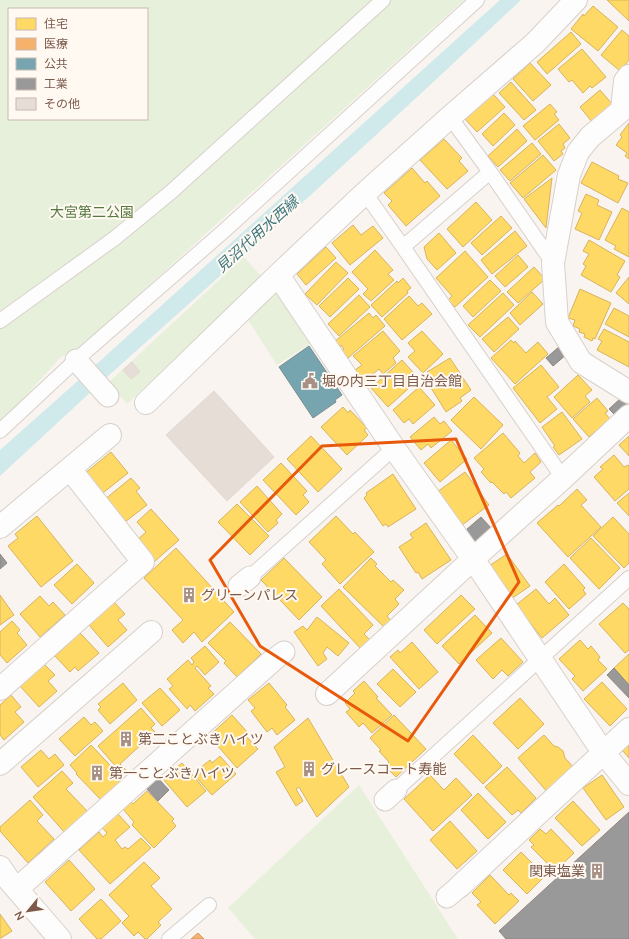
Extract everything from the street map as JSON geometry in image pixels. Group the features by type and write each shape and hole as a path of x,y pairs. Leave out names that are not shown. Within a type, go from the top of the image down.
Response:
{"street":[{"path":"146,403 365,193 535,43 576,0"},
{"path":"629,76 625,81 622,110 590,137 578,152 569,175 554,263 557,322 581,362 629,392"},
{"path":"278,275 394,448 473,559 603,752 629,784"},
{"path":"78,362 108,396"},
{"path":"323,698 629,416"},
{"path":"0,527 110,435"},
{"path":"0,689 143,562 70,469"},
{"path":"0,764 151,632"},
{"path":"17,889 278,657"},
{"path":"454,892 629,729"},
{"path":"0,867 60,939"}],"lane":[{"path":"0,321 115,238 160,201 383,0"},
{"path":"0,431 225,230 477,0"},
{"path":"450,117 554,263"},
{"path":"403,247 490,172"},
{"path":"365,193 563,478"},
{"path":"244,582 394,448"},
{"path":"390,795 629,578"},
{"path":"169,939 209,905"}],"highlighted area":[{"path":"456,439 519,582 408,741 260,646 210,560 322,446"}],"green space":[{"name":"大宮第二公園","path":"0,0 464,0 83,345 61,357 20,402 0,420"},
{"path":"244,257 262,277 127,404 108,383"},
{"path":"277,290 313,342 277,365 248,320"},
{"path":"359,785 458,939 255,939 228,908"}],"water":[{"name":"見沼代用水西縁","path":"500,0 521,0 313,193 107,377 0,476 0,450"}],"building: 住宅":[{"path":"607,0 629,0 629,21"},
{"path":"593,6 618,27 598,51 571,29 583,14 584,16"},
{"path":"622,30 629,36 629,60 620,71 601,55"},
{"path":"571,32 581,44 547,74 537,62"},
{"path":"582,49 606,77 592,88 590,86 583,93 572,80 569,82 558,69"},
{"path":"530,63 551,85 533,101 513,79"},
{"path":"511,82 536,110 524,120 499,93"},
{"path":"600,90 613,105 592,122 580,107"},
{"path":"493,94 505,107 477,132 465,119"},
{"path":"550,104 557,112 554,114 559,120 535,140 523,126"},
{"path":"504,113 515,125 493,146 482,134"},
{"path":"629,123 629,159 625,156 627,153 616,145 622,137 620,135"},
{"path":"559,124 570,138 563,144 565,148 561,151 563,154 554,161 538,141"},
{"path":"517,129 527,141 498,167 488,156"},
{"path":"444,139 462,158 459,161 468,171 447,189 420,160"},
{"path":"532,143 541,154 510,181 500,170"},
{"path":"543,155 556,170 523,198 510,183"},
{"path":"592,162 619,176 618,179 628,183 618,203 581,183"},
{"path":"412,168 425,183 427,181 440,196 406,226 388,205 392,201 384,193"},
{"path":"552,178 546,228 524,199"},
{"path":"586,194 599,200 597,205 612,212 599,240 575,229 582,213 578,211"},
{"path":"476,202 492,220 463,247 447,229"},
{"path":"622,208 629,212 629,257 614,249 616,246 605,240"},
{"path":"501,216 512,228 482,255 471,243"},
{"path":"353,225 361,235 373,226 383,238 350,265 332,243"},
{"path":"515,231 527,246 492,274 481,260"},
{"path":"439,233 456,253 437,270 427,259 424,247"},
{"path":"589,240 625,261 617,275 620,277 611,292 581,275 586,266 583,264 589,254 583,251"},
{"path":"326,247 336,258 306,285 297,274"},
{"path":"375,250 393,270 388,274 394,280 371,301 363,294 368,289 352,272"},
{"path":"465,251 488,277 455,307 448,300 452,296 436,278"},
{"path":"518,255 528,267 505,287 495,276"},
{"path":"336,262 348,273 317,305 305,294"},
{"path":"534,267 545,279 518,303 507,292"},
{"path":"629,277 629,304 616,293"},
{"path":"348,278 359,289 330,317 319,306"},
{"path":"403,278 411,288 407,291 408,293 382,317 371,305 397,281 398,283"},
{"path":"490,280 501,291 473,317 463,306"},
{"path":"580,289 611,303 595,339 593,338 592,341 584,337 585,334 579,332 580,329 573,326 575,320 568,318"},
{"path":"532,292 543,304 520,325 510,313"},
{"path":"503,293 514,305 480,337 468,325"},
{"path":"359,295 370,307 339,336 328,324"},
{"path":"409,296 418,306 422,303 432,314 402,340 384,319"},
{"path":"614,308 629,316 629,337 605,324"},
{"path":"369,313 373,318 376,315 385,326 348,358 341,351 344,349 341,345 339,348 334,342"},
{"path":"508,317 519,329 494,352 482,339"},
{"path":"604,329 629,342 629,367 597,350 602,341 598,339"},
{"path":"383,331 400,351 393,358 396,363 383,374 379,369 364,381 355,370 362,365 353,356"},
{"path":"422,331 443,354 423,373 408,357 415,351 408,343"},
{"path":"511,340 514,343 515,341 526,353 538,342 548,354 515,384 491,358"},
{"path":"450,358 471,390 460,398 462,401 446,412 428,383 433,380 427,372"},
{"path":"402,360 419,379 388,407 371,388"},
{"path":"541,365 559,387 547,397 557,409 540,423 513,388"},
{"path":"578,375 592,390 585,396 590,402 572,418 554,397"},
{"path":"419,387 435,405 413,424 409,419 404,423 393,410"},
{"path":"474,397 503,425 481,449 451,420"},
{"path":"597,398 608,411 605,413 610,419 589,437 573,419"},
{"path":"343,407 348,413 350,410 367,428 364,430 368,435 347,455 321,427"},
{"path":"562,412 582,439 559,455 553,447 555,446 542,427"},
{"path":"434,417 440,424 444,421 452,431 431,448 428,444 421,450 410,437"},
{"path":"503,433 520,453 518,456 524,463 535,453 541,462 530,472 535,478 511,498 506,492 504,494 492,482 491,483 481,472 484,469 474,458"},
{"path":"311,436 342,469 318,492 287,459"},
{"path":"629,436 629,456 619,445"},
{"path":"451,440 467,459 440,482 424,463"},
{"path":"111,452 128,473 99,496 83,475"},
{"path":"614,455 624,467 629,466 629,489 615,501 594,477 603,469 600,467"},
{"path":"281,463 307,491 303,495 309,502 296,515 263,480"},
{"path":"465,472 489,505 462,525 437,492"},
{"path":"393,474 416,509 388,527 386,524 383,526 364,498 367,495 366,493"},
{"path":"131,478 140,488 136,491 147,505 125,522 104,500"},
{"path":"257,486 282,514 276,520 278,523 268,532 240,502"},
{"path":"577,489 587,500 581,505 601,527 568,557 537,523 558,505 559,506"},
{"path":"629,493 629,516 617,503"},
{"path":"237,504 269,536 250,555 218,522"},
{"path":"151,509 179,540 154,562 136,541 146,532 137,522"},
{"path":"37,516 73,561 41,587 8,546 18,538 15,534"},
{"path":"336,516 353,534 355,532 374,552 340,584 322,564 326,560 309,542"},
{"path":"613,517 629,534 629,563 624,568 593,536"},
{"path":"426,523 451,560 422,579 418,572 416,573 399,547 413,538 410,534"},
{"path":"591,538 620,568 599,589 570,558"},
{"name":"グリーンパレス","path":"176,548 234,612 202,642 194,632 183,643 172,630 183,620 144,578"},
{"path":"507,554 530,586 511,599 489,566"},
{"path":"284,558 322,597 299,620 261,580"},
{"path":"371,558 377,564 375,566 391,582 393,580 404,590 395,599 399,604 387,616 391,621 384,627 343,587"},
{"path":"77,564 94,583 72,604 54,585"},
{"path":"564,564 585,588 583,590 586,594 569,609 545,582"},
{"path":"339,589 373,625 364,634 370,640 361,649 321,606"},
{"path":"536,589 549,604 555,598 569,615 542,638 516,605"},
{"path":"0,595 14,615 0,625"},
{"path":"461,595 475,609 437,644 424,630"},
{"path":"40,596 49,606 53,602 65,615 40,637 20,614"},
{"path":"114,602 125,614 118,620 127,630 108,647 89,625"},
{"path":"623,603 629,609 629,650 625,653 599,624"},
{"path":"475,615 492,633 459,664 442,646"},
{"path":"317,617 349,643 338,656 327,647 323,653 327,659 318,666 294,632 303,626 307,630"},
{"path":"12,621 20,630 17,633 27,645 7,663 0,655 0,632"},
{"path":"230,622 261,654 237,677 224,663 226,661 208,643"},
{"path":"80,633 99,653 78,671 75,667 70,672 55,656"},
{"path":"501,638 523,662 508,676 502,670 493,679 476,660"},
{"path":"580,640 588,649 591,646 600,657 598,660 607,669 583,691 572,679 575,676 559,659"},
{"path":"412,642 438,672 419,689 390,657 398,650 400,653"},
{"path":"205,646 219,662 205,675 197,666 195,668 211,686 208,688 214,694 195,711 190,705 187,709 169,689 173,686 167,679 188,660 192,665 194,662 191,658"},
{"path":"629,654 629,685 614,668"},
{"path":"44,664 55,675 48,681 57,691 39,707 20,686"},
{"path":"393,669 416,692 400,707 377,684"},
{"path":"364,681 378,697 376,698 392,715 372,733 363,723 359,727 346,712 350,709 345,703 355,693 353,691"},
{"path":"602,682 627,709 610,726 584,699"},
{"path":"123,683 137,700 110,724 98,710 101,707 98,704"},
{"path":"269,683 287,705 285,707 295,720 277,735 272,728 267,732 251,711 255,708 248,700"},
{"path":"160,688 180,710 162,726 142,703"},
{"path":"11,695 21,707 15,712 24,722 4,740 0,735 0,705"},
{"path":"520,698 544,724 518,749 493,723"},
{"name":"第二ことぶきハイツ","path":"141,708 155,724 151,728 155,732 120,764 127,771 123,775 98,746"},
{"path":"232,715 249,734 246,736 258,749 237,768 209,736"},
{"path":"394,715 426,749 396,777 385,766 389,762 370,738"},
{"path":"84,717 91,725 95,722 103,731 75,756 59,739"},
{"name":"グレースコート寿能","path":"308,718 349,787 317,817 299,787 296,789 303,801 296,806 276,772 285,767 274,747"},
{"path":"473,735 502,766 483,784 454,754"},
{"path":"544,735 554,746 563,751 565,758 575,769 548,793 518,758"},
{"path":"629,744 629,758 622,750"},
{"name":"第一ことぶきハイツ","path":"91,745 125,781 103,802 76,774 77,773 70,765"},
{"path":"41,750 49,759 55,754 64,765 38,787 21,767"},
{"path":"220,756 236,774 212,795 196,777 203,771 200,768 210,760 212,763"},
{"path":"182,763 206,791 187,807 163,779"},
{"path":"507,767 536,798 521,813 518,810 512,815 485,787"},
{"path":"62,771 73,783 66,789 89,813 66,834 33,797"},
{"path":"430,775 444,790 456,778 472,795 433,831 404,799"},
{"path":"602,775 624,807 606,820 583,788"},
{"path":"147,791 174,819 172,821 176,826 154,848 132,825 134,822 123,809 131,802 133,804"},
{"path":"478,793 506,822 488,839 461,810"},
{"path":"30,800 43,815 37,821 54,839 28,863 0,831 0,827"},
{"path":"573,801 600,830 582,846 555,818"},
{"path":"115,811 130,827 115,840 122,849 125,847 128,849 141,838 151,848 110,884 79,850 99,832 103,837 107,833 100,825"},
{"path":"450,821 477,851 457,869 430,840"},
{"path":"540,829 546,834 551,829 574,853 555,871 531,847 534,845 529,840"},
{"path":"521,852 545,876 527,894 503,870"},
{"path":"69,860 95,889 71,911 45,882"},
{"path":"144,862 160,878 151,886 172,909 158,922 161,925 147,939 145,939 138,932 134,936 122,923 129,916 109,895"},
{"path":"490,875 509,895 511,893 519,901 495,924 477,905 481,902 472,893"},
{"path":"101,899 121,921 101,939 97,939 79,919"},
{"path":"0,914 12,931 1,938 0,938"}],"building: 医療":[{"path":"198,933 204,939 191,939"}],"building: 公共":[{"path":"309,346 342,395 335,400 336,402 313,418 279,367"}],"building: 工業":[{"path":"560,346 567,354 553,366 546,358"},
{"path":"622,397 628,402 615,415 609,409"},
{"path":"481,517 492,529 477,543 466,530"},
{"path":"0,554 7,563 0,569"},
{"path":"614,668 629,685 629,698 607,675"},
{"path":"156,776 169,790 158,801 145,787"},
{"name":"関東塩業","path":"629,812 629,939 506,939 499,931"}],"building: その他":[{"path":"132,362 140,372 131,379 123,370"},
{"path":"214,391 274,457 227,501 166,435"}],"place":[{"name":"堀の内三丁目自治会館","path":"310,381"},
{"name":"グリーンパレス","path":"189,595"},
{"name":"第二ことぶきハイツ","path":"126,739"},
{"name":"グレースコート寿能","path":"309,769"},
{"name":"第一ことぶきハイツ","path":"97,773"},
{"name":"関東塩業","path":"597,871"}]}
